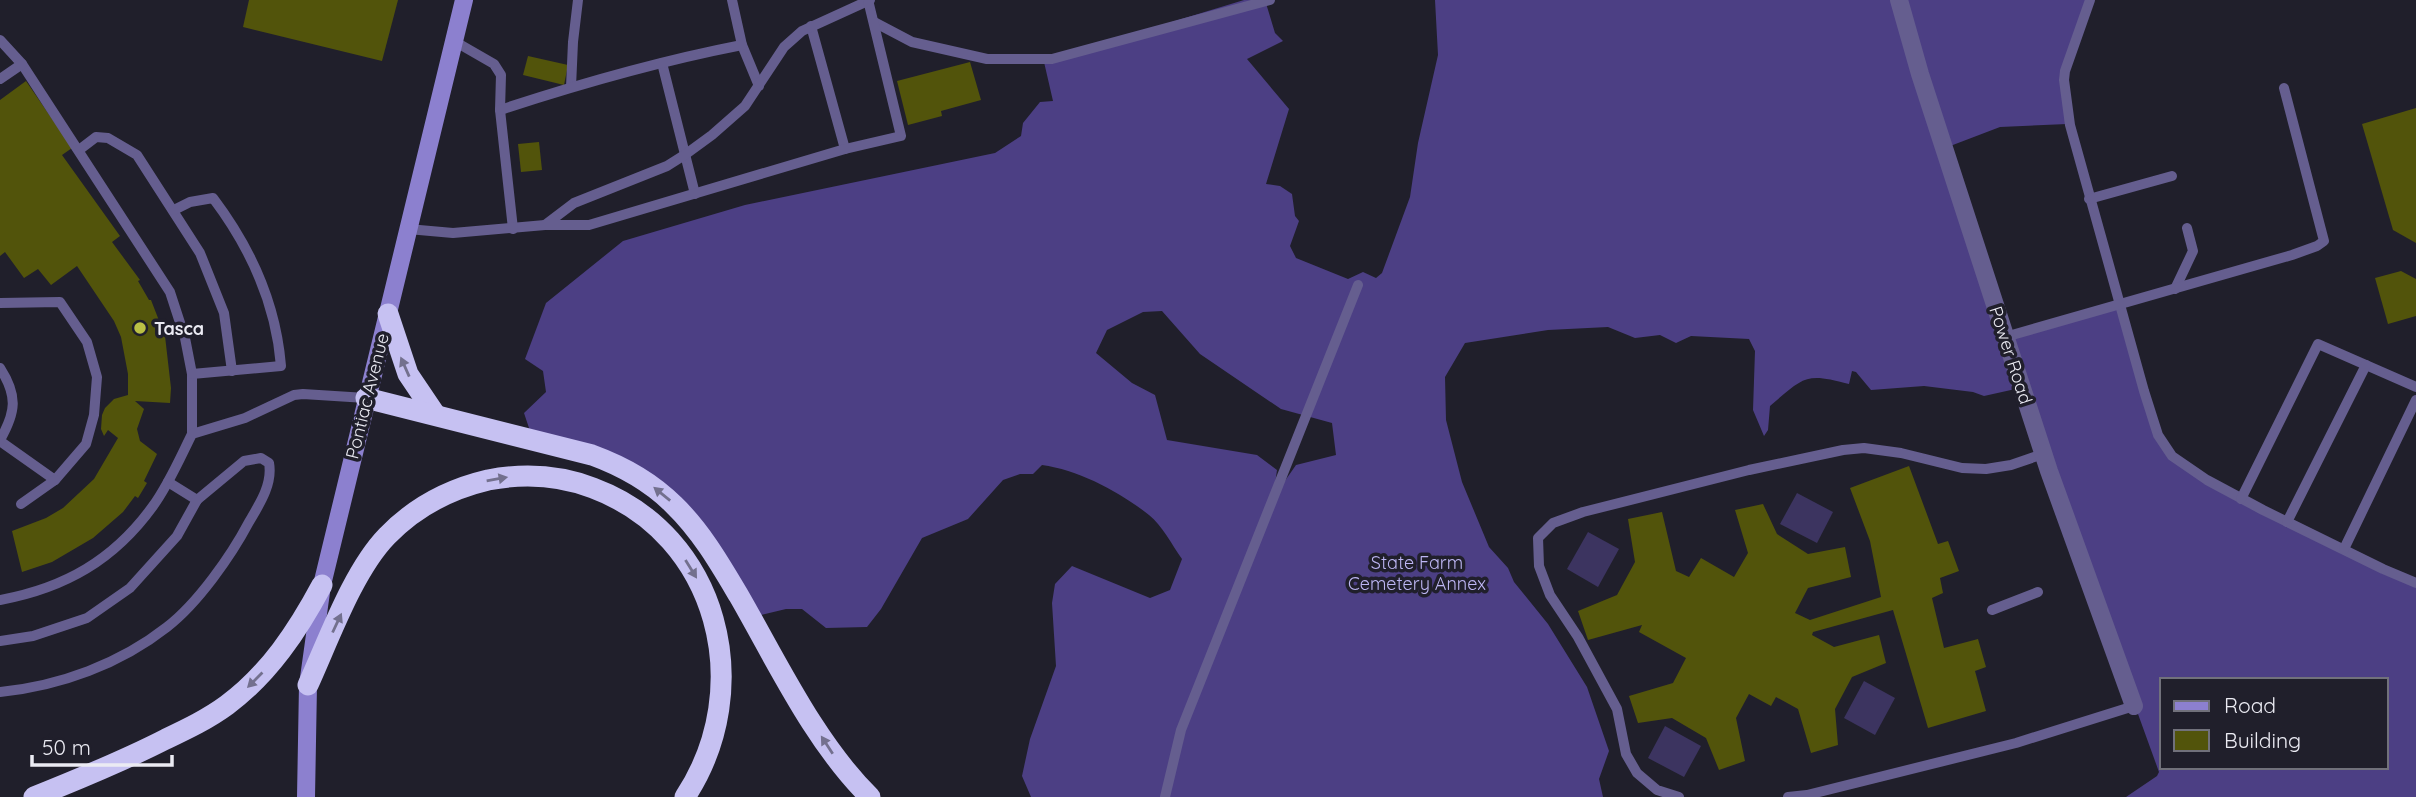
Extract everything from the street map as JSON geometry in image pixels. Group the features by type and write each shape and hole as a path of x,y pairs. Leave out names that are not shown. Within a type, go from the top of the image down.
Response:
{"highway":[{"path":"388,314 408,374 435,415"},
{"path":"366,397 592,455 635,475 667,498 699,533 822,738 849,775 870,797"},
{"path":"308,685 372,555 393,530 418,509 455,490 498,478 540,476 583,484 624,502 673,543 696,576 712,615 721,663 717,720 704,763 685,797"},
{"path":"34,797 124,760 210,717 229,704 286,645 322,585"}],"main road":[{"name":"Pontiac Avenue","path":"306,797 308,685 322,585 464,0"}],"street":[{"name":"Power Road","path":"1899,0 1920,74 2043,454 2134,706"}],"lane":[{"path":"571,87 578,0"},
{"path":"732,0 742,45 758,86"},
{"path":"408,229 453,233 545,225 589,225 845,149 901,136 869,0 811,26 784,47 746,106 686,154 667,166 573,203 545,225"},
{"path":"874,22 912,42 987,59 1052,59 1270,0"},
{"path":"2090,0 2064,80 2070,125 2119,306 2158,435 2172,456 2207,480 2287,522 2416,583"},
{"path":"811,26 845,149"},
{"path":"0,40 22,64 170,292 185,338 192,374 192,434 153,507 120,545 89,569 59,584 24,596 0,600"},
{"path":"454,41 494,64 501,75 500,110 513,229"},
{"path":"500,110 571,87 742,45"},
{"path":"662,63 695,194"},
{"path":"0,79 22,64"},
{"path":"2005,337 2292,255 2324,241 2284,88"},
{"path":"79,150 96,137 108,138 137,155 200,253 217,292 228,332 232,370"},
{"path":"2089,199 2172,176"},
{"path":"174,210 190,202 213,198 240,240 268,299 278,337 281,366 192,374"},
{"path":"2175,289 2193,251 2187,228"},
{"path":"1165,797 1181,730 1359,285"},
{"path":"0,303 60,302 87,342 97,377 94,415 86,444 55,480 21,504"},
{"path":"2241,499 2318,344 2416,387"},
{"path":"2287,522 2366,365"},
{"path":"1,371 9,383 14,403 0,441 55,480"},
{"path":"192,434 245,418 294,395 366,397"},
{"path":"2344,549 2416,400"},
{"path":"1679,797 1657,790 1637,773 1626,754 1617,709 1578,637 1550,595 1539,566 1538,538 1553,523 1596,509 1749,470 1843,450 1864,448 1901,453 1962,468 1986,469 2011,465 2043,454"},
{"path":"0,641 33,636 87,618 130,588 177,536 197,500 244,461 261,457 269,463 271,474 261,501 239,542 208,584 169,626 130,652 85,673 28,689 0,692"},
{"path":"168,482 197,500"},
{"path":"1992,610 2038,592"},
{"path":"1788,797 1807,795 2016,743 2134,706"}],"shaded area":[{"path":"1797,493 1833,512 1817,543 1780,524"},
{"path":"1588,532 1619,549 1598,587 1567,569"},
{"path":"1864,681 1895,698 1875,735 1844,718"},
{"path":"1665,726 1701,746 1684,777 1648,758"}],"green space":[{"name":"State Farm Cemetery Annex","path":"1244,0 1265,0 1275,33 1283,41 1247,59 1289,109 1266,184 1280,186 1292,194 1295,216 1299,221 1290,246 1296,258 1348,279 1363,272 1376,278 1382,273 1410,197 1418,143 1438,55 1435,0 2091,0 2068,64 2067,124 2000,127 1945,148 2004,336 2119,308 2160,440 2176,463 2416,584 2416,797 2126,797 2159,772 2020,388 1984,396 1973,392 1924,386 1871,390 1856,372 1852,371 1849,384 1814,378 1798,383 1770,406 1768,430 1764,436 1753,410 1755,351 1749,339 1691,336 1676,343 1660,335 1635,338 1608,327 1548,330 1465,343 1445,377 1446,420 1462,482 1489,547 1508,568 1514,582 1548,624 1587,687 1609,751 1599,779 1603,797 1031,797 1022,776 1030,739 1056,666 1052,603 1055,584 1072,566 1150,598 1170,590 1182,559 1163,530 1149,515 1098,483 1042,465 1033,474 1020,474 1003,480 968,519 922,538 881,609 867,627 826,628 802,609 786,609 753,617 660,492 531,434 524,413 546,392 543,371 525,359 546,303 623,241 745,205 995,153 1021,136 1023,123 1040,102 1053,101 1044,62","holes":["1162,311 1200,354 1281,409 1332,423 1336,455 1296,465 1273,498 1277,470 1257,455 1167,440 1155,395 1132,383 1096,353 1107,330 1143,312"]}],"building":[{"path":"249,0 398,0 382,61 243,27"},
{"path":"528,56 568,65 564,85 523,75"},
{"path":"970,62 981,100 941,111 942,116 908,125 897,81"},
{"name":"Tasca","path":"26,81 72,148 62,155 120,236 112,242 151,300 165,336 171,388 170,403 135,401 144,409 137,429 140,441 157,454 144,481 147,483 138,498 135,496 123,512 93,538 52,562 22,572 12,531 46,518 63,508 94,479 118,438 108,430 104,436 101,429 102,415 114,399 128,395 128,374 121,337 114,321 77,266 51,285 38,269 24,278 5,252 0,256 0,100"},
{"path":"2416,108 2416,243 2393,230 2362,124"},
{"path":"539,142 542,170 521,172 518,144"},
{"path":"2401,271 2416,279 2416,316 2388,324 2375,278"},
{"path":"1909,466 1938,544 1948,541 1959,571 1940,578 1943,593 1932,598 1944,648 1978,639 1986,667 1975,671 1986,711 1928,728 1893,610 1813,632 1812,635 1834,647 1879,635 1886,663 1852,677 1835,709 1838,745 1811,753 1798,709 1776,697 1771,706 1749,694 1736,718 1745,761 1719,770 1706,738 1672,718 1638,723 1629,696 1673,683 1686,658 1639,632 1642,625 1588,640 1578,611 1617,595 1635,562 1628,519 1662,512 1676,571 1689,577 1701,558 1734,577 1748,553 1735,510 1763,504 1777,534 1808,554 1845,547 1851,577 1808,588 1795,613 1810,620 1881,597 1870,541 1850,488"}],"place":[{"name":"Tasca","path":"140,328"}]}
